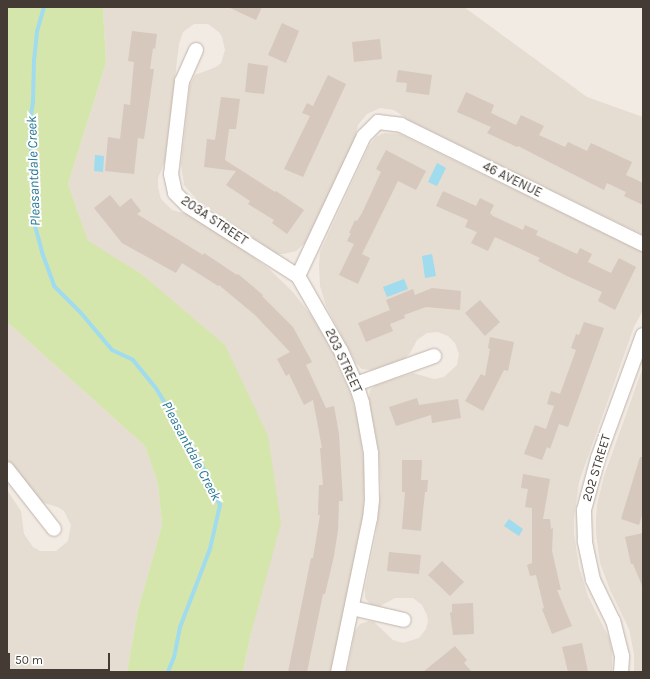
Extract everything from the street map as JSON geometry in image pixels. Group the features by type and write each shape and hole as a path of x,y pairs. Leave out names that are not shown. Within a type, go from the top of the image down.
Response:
{"street":[{"name":"203A STREET","path":"196,50 182,81 171,174 175,193 188,206 298,276"},
{"name":"46 AVENUE","path":"298,276 364,136 378,122 401,125 643,244"},
{"name":"203 STREET","path":"298,276 341,351 356,384 370,444 373,481 370,518 338,672"},
{"name":"202 STREET","path":"621,672 622,656 613,621 593,580 585,541 584,510 598,458 643,335"},
{"path":"356,384 434,356"},
{"path":"7,470 54,529"},
{"path":"352,608 404,620"}],"shaded area":[{"path":"103,7 464,7 587,97 643,117 643,235 410,121 394,110 380,108 367,114 358,125 354,141 305,243 296,251 277,254 197,200 184,185 181,164 190,85 195,75 216,67 221,63 225,50 222,37 219,32 208,24 194,24 183,32 179,44 165,161 158,178 158,188 161,199 172,210 190,215 241,248 268,268 292,291 311,315 338,360 349,388 358,420 365,470 363,515 331,672 243,672 251,633 140,273 88,242 68,184 106,63"},
{"path":"384,133 400,134 643,252 643,310 634,327 579,482 574,518 574,534 579,567 588,596 609,638 612,650 612,672 347,672 355,631 360,624 369,621 374,622 393,640 403,643 419,638 426,629 428,622 427,615 422,605 413,598 395,598 380,606 371,605 365,598 365,588 376,534 381,490 379,453 369,400 370,390 376,385 413,373 434,379 444,377 457,365 459,354 455,343 448,336 438,332 427,333 417,340 410,353 404,359 372,370 362,369 356,363 326,306 320,286 320,252 369,146 376,137"},
{"path":"7,322 145,446 158,484 162,525 138,610 127,672 7,672 7,490 21,511 24,534 33,547 40,551 56,551 68,541 71,525 64,511 58,507 44,503 34,496 7,460"},
{"path":"643,367 643,672 634,672 634,654 629,629 610,590 600,563 596,534 596,519 597,505 604,476"}],"green space":[{"path":"7,7 103,7 106,63 68,184 88,241 140,273 225,345 268,436 281,523 251,633 243,672 127,672 138,610 162,525 158,484 145,446 7,322"}],"water":[{"path":"95,155 104,156 103,172 94,171"},
{"path":"437,163 446,168 437,186 428,182"},
{"path":"432,254 436,276 425,278 422,256"},
{"path":"404,279 408,289 387,297 383,287"},
{"path":"509,519 523,529 519,536 504,526"}],"building":[{"path":"228,7 262,7 256,20"},
{"path":"282,23 299,31 286,63 268,55"},
{"path":"132,31 157,34 150,69 154,69 144,139 138,138 134,174 105,171 108,137 120,139 124,104 130,105 134,62 128,61"},
{"path":"380,39 382,59 354,62 352,42"},
{"path":"248,63 268,66 264,94 245,92"},
{"path":"398,70 432,75 429,95 406,92 407,83 396,82"},
{"path":"328,75 346,84 303,177 284,169 310,116 302,113 307,103 313,106"},
{"path":"466,92 494,105 491,113 516,125 521,115 544,126 539,135 565,147 568,142 587,151 591,143 632,162 626,175 643,183 643,205 624,196 626,192 607,183 604,190 518,146 517,147 487,133 491,127 457,112"},
{"path":"221,97 240,99 236,129 229,129 225,160 304,210 287,234 272,223 274,220 248,204 250,201 226,185 236,171 204,167 207,139 215,140"},
{"path":"386,150 426,171 416,190 398,181 362,254 370,258 358,284 339,275 354,244 347,241 351,233 349,233 355,220 357,221 362,213 381,172 376,169"},
{"path":"443,191 476,206 480,198 494,205 490,213 493,216 523,230 525,225 538,231 536,235 577,254 580,248 592,254 588,262 611,273 619,258 636,267 615,310 598,301 602,292 538,261 540,258 495,237 488,251 471,243 477,232 465,227 468,220 436,206"},
{"path":"110,195 120,207 131,198 141,211 137,214 203,255 204,253 237,275 238,274 263,295 262,296 293,327 312,362 306,365 326,408 334,406 339,434 343,501 339,501 338,530 334,556 325,594 323,594 307,672 288,672 311,558 313,558 320,515 318,515 319,485 323,485 320,448 322,448 313,400 304,405 289,374 286,376 277,359 290,352 255,315 219,285 218,286 182,263 176,273 122,243 94,208"},
{"path":"432,288 461,291 460,310 426,307 404,315 405,318 390,324 393,331 366,342 358,323 390,310 386,300 413,289 415,295"},
{"path":"480,300 500,322 485,336 465,313"},
{"path":"584,322 604,328 568,427 559,424 550,449 547,447 542,460 524,454 535,425 546,429 554,406 547,404 551,391 560,394 576,350 571,348 576,334 579,335"},
{"path":"490,337 514,342 508,371 504,370 483,411 465,401 481,374 485,376 490,349 488,348"},
{"path":"417,398 419,405 458,399 461,418 432,423 431,415 396,426 389,407"},
{"path":"640,457 643,457 643,513 639,525 621,519"},
{"path":"402,460 422,460 421,480 428,480 427,492 425,492 421,531 402,529 405,492 402,492"},
{"path":"523,474 550,479 543,519 550,519 551,529 553,528 552,551 561,590 557,590 572,626 552,634 542,609 544,608 536,575 530,576 527,565 532,563 532,508 525,507 528,489 521,488"},
{"path":"643,533 643,588 633,564 631,564 625,537"},
{"path":"389,552 421,555 419,574 387,571"},
{"path":"442,561 464,582 450,596 428,575"},
{"path":"473,603 474,634 453,635 450,613 452,612 452,604"},
{"path":"582,643 588,672 568,672 562,647"},
{"path":"455,646 467,660 464,663 472,672 423,672"}],"waterway":[{"name":"Pleasantdale Creek","path":"44,7 37,32 34,59 33,102 30,122 34,222 43,255 54,286 81,313 112,350 133,360 157,390 191,445 207,475 220,505 210,549 180,627 174,657 168,672"}]}
